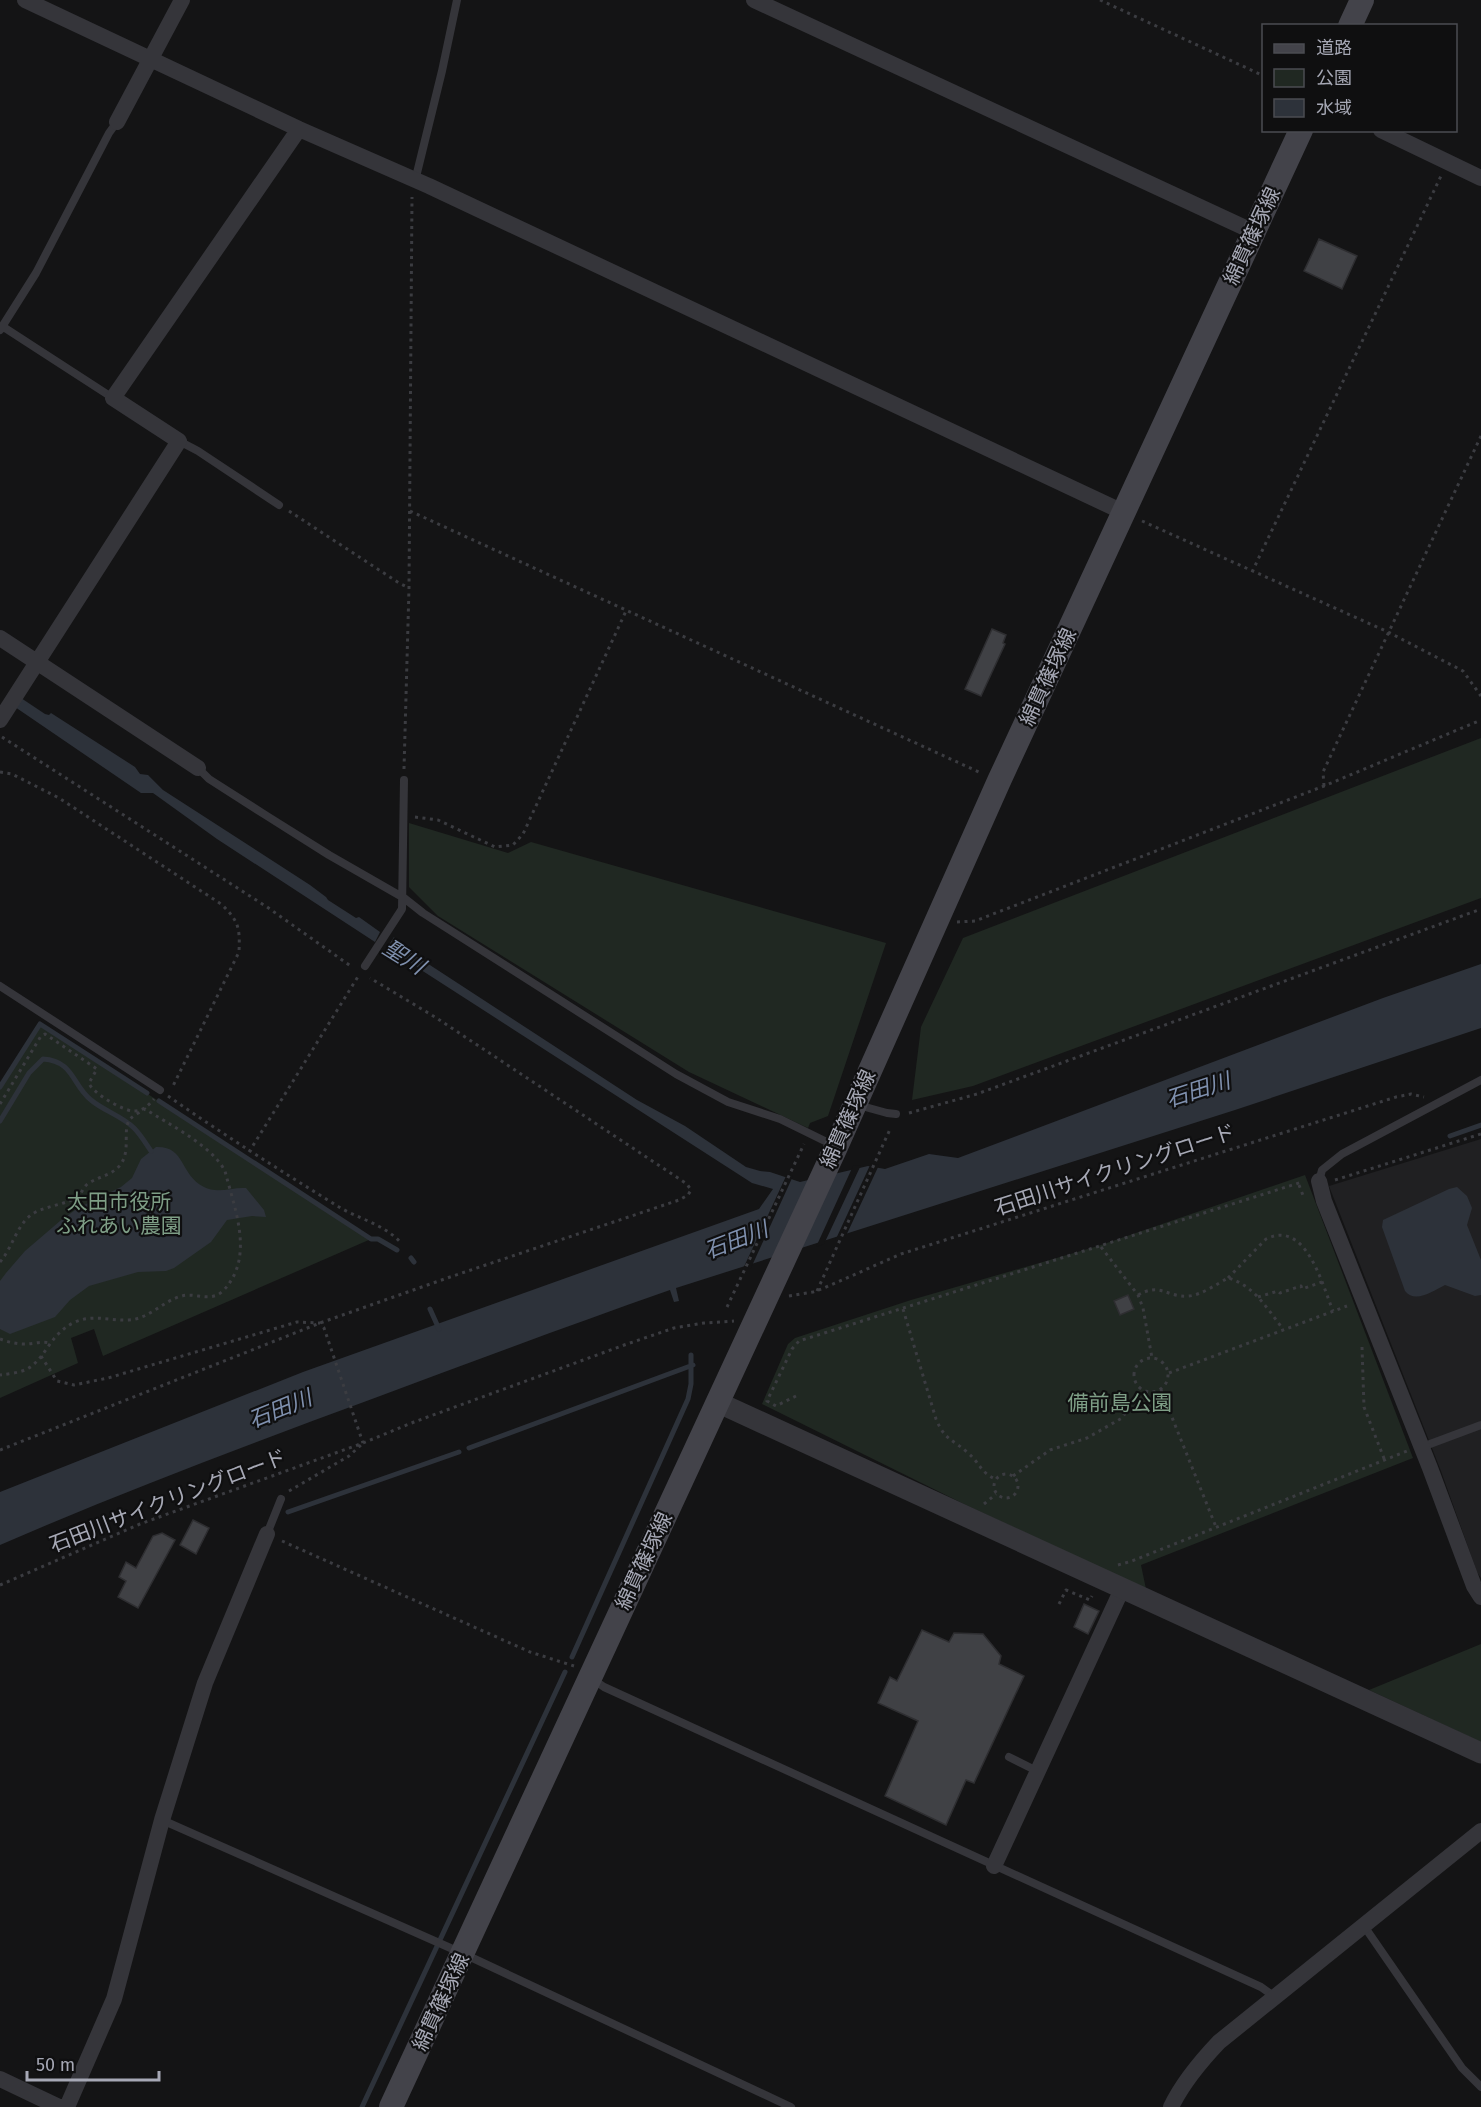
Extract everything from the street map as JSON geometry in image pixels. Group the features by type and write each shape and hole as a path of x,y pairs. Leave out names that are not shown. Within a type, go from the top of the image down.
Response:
{"main road":[{"path":"1351,24 1362,0"},
{"name":"綿貫篠塚線","path":"392,2107 717,1402 777,1292 833,1151 939,915 1300,132"}],"street":[{"path":"25,0 1123,512"},
{"path":"117,122 182,0"},
{"path":"754,0 1254,232"},
{"path":"0,720 179,441 113,398 299,129"},
{"path":"1385,132 1481,178"},
{"path":"0,638 34,667 198,768"},
{"path":"1319,1181 1324,1201 1415,1448 1474,1586 1481,1597"},
{"path":"717,1402 1481,1753"},
{"path":"68,2107 114,1999 162,1820 205,1683 267,1534"},
{"path":"994,1866 1122,1589"},
{"path":"1171,2107 1198,2064 1219,2042 1481,1831"},
{"path":"0,2079 59,2107"}],"lane":[{"path":"415,181 457,0"},
{"path":"113,398 1,328 41,264 117,122"},
{"path":"179,441 198,451 279,505"},
{"path":"198,768 267,816 404,898 423,913 676,1074 728,1102 780,1119 833,1151"},
{"path":"363,970 402,909 404,898 404,780"},
{"path":"0,986 160,1090"},
{"path":"1319,1181 1322,1170 1342,1154 1481,1080"},
{"path":"855,1104 896,1114"},
{"path":"1415,1448 1481,1425"},
{"path":"267,1534 281,1499"},
{"path":"591,1678 604,1688 1261,1986 1275,1997"},
{"path":"1009,1757 1037,1771"},
{"path":"162,1820 464,1954 791,2107"},
{"path":"1364,1926 1462,2068 1481,2087"}],"path":[{"path":"1100,0 1262,76"},
{"path":"1252,572 1448,162"},
{"path":"404,780 409,588 412,190 415,181"},
{"path":"1324,786 1323,772 1481,436"},
{"path":"279,505 409,588"},
{"path":"410,511 999,782"},
{"path":"1149,524 1388,632 1463,671 1481,696"},
{"path":"405,817 438,820 495,847 513,845 523,834 626,611"},
{"path":"939,915 956,922 975,921 1324,786 1481,720"},
{"path":"0,736 435,1017 687,1184 691,1190 688,1195 679,1200 320,1323 0,1450"},
{"path":"0,772 12,774 59,798 221,904 232,914 240,930 239,952 173,1086"},
{"path":"896,1114 905,1114 977,1094 1481,909"},
{"path":"249,1152 363,970"},
{"path":"0,1104 41,1036 45,1034 97,1069 89,1083 90,1088 100,1096 132,1112 145,1108"},
{"path":"0,1262 8,1253 18,1232 33,1214 77,1198 88,1183 113,1172 121,1164 126,1153 128,1141 126,1128 130,1119 145,1108 160,1090 249,1152 343,1209 387,1231 402,1244"},
{"name":"石田川サイクリングロード","path":"777,1292 817,1291 901,1254 1396,1097 1411,1094 1428,1098"},
{"path":"0,1375 27,1369 41,1356 57,1333 76,1322 97,1317 129,1320 138,1318 183,1295 213,1297 232,1280 238,1268 242,1250 225,1171 219,1161 208,1151 145,1108"},
{"path":"817,1291 893,1124"},
{"path":"796,1396 776,1406 767,1401 795,1344 799,1341 1299,1184 1319,1181 1481,1134"},
{"path":"727,1308 804,1144"},
{"path":"1299,1184 1308,1206"},
{"path":"1138,1295 1148,1289 1155,1289 1191,1296 1228,1278 1266,1239 1274,1235 1284,1235 1295,1238 1306,1249 1333,1311"},
{"path":"1101,1247 1138,1295 1143,1308 1152,1358"},
{"path":"1228,1278 1241,1281 1258,1297 1283,1329"},
{"path":"1258,1297 1278,1290 1280,1293 1301,1286 1302,1289 1322,1282"},
{"path":"1169,1373 1349,1305 1352,1315"},
{"path":"903,1309 942,1434 967,1452 983,1473 995,1479"},
{"path":"281,1499 291,1489 349,1456 363,1443 425,1418 674,1328 725,1320"},
{"path":"41,1356 57,1381 74,1385 108,1378 297,1322 320,1323 324,1328 363,1443"},
{"path":"0,1339 11,1343 50,1343"},
{"path":"1362,1344 1364,1407 1385,1461"},
{"path":"1152,1358 1164,1363 1169,1373 1167,1383 1161,1390 1153,1393 1141,1389 1134,1374 1139,1363 1152,1358"},
{"path":"1161,1390 1216,1527"},
{"path":"1013,1476 1050,1450 1087,1438 1122,1418 1137,1395"},
{"name":"石田川サイクリングロード","path":"0,1585 140,1524 363,1443"},
{"path":"1113,1566 1125,1564 1415,1448"},
{"path":"1006,1473 1013,1476 1018,1487 1015,1494 1008,1498 996,1494 993,1487 995,1479 1006,1473"},
{"path":"984,1504 996,1494"},
{"path":"267,1534 530,1652 564,1663"},
{"path":"1059,1604 1066,1590 1090,1600 1092,1595"}],"shaded area":[{"path":"1481,1139 1481,1578 1329,1186"}],"green space":[{"path":"1481,738 1481,898 973,1086 912,1100 921,1027 963,938"},
{"path":"409,823 508,853 531,842 886,943 828,1116 810,1123 808,1128 689,1072 438,916 409,887"},
{"name":"太田市役所 ふれあい農園","path":"40,1024 371,1239 103,1356 94,1329 71,1338 78,1363 0,1398 0,1087"},
{"name":"備前島公園","path":"1305,1175 1413,1458 1141,1565 1146,1589 966,1505 762,1404 788,1344 795,1338 911,1300 1098,1246"},
{"path":"1481,1644 1481,1742 1369,1690"}],"water":[{"path":"21,698 45,714 51,713 135,767 140,774 148,775 163,790 310,885 328,900 356,918 359,917 380,932 375,942 217,839 153,793 141,793 15,707"},
{"path":"394,937 413,954 637,1100 685,1126 746,1167 800,1182 868,1166 885,1169 929,1154 958,1158 1383,998 1481,964 1481,1028 1235,1110 676,1288 679,1301 674,1302 670,1290 232,1451 0,1545 0,1492 303,1372 759,1209 773,1189 752,1183 387,948"},
{"path":"156,1147 173,1151 196,1182 204,1187 219,1190 246,1188 264,1210 266,1217 252,1216 227,1220 211,1242 174,1268 166,1271 138,1272 89,1286 70,1300 55,1317 10,1334 0,1329 0,1281 6,1273 25,1251 60,1221 78,1208 121,1187 132,1178 141,1159"},
{"path":"1457,1187 1467,1196 1472,1208 1467,1225 1481,1260 1481,1295 1475,1296 1445,1285 1424,1295 1409,1295 1405,1291 1382,1227 1383,1220"}],"pier":[{"path":"871,1163 879,1165 845,1238 835,1241"},
{"path":"861,1165 824,1244 816,1247 853,1166"},
{"path":"787,1174 793,1176 751,1268 742,1271"}],"building":[{"path":"1319,239 1357,256 1342,289 1304,271"},
{"path":"992,629 1006,635 1003,643 1005,644 981,696 965,689"},
{"path":"1128,1295 1134,1309 1120,1315 1114,1301"},
{"path":"193,1520 209,1528 196,1554 180,1545"},
{"path":"162,1533 175,1540 138,1608 118,1597 126,1581 119,1577 126,1562 136,1568 153,1536"},
{"path":"1084,1604 1099,1611 1088,1634 1074,1627"},
{"path":"922,1630 949,1642 954,1633 983,1634 1001,1656 999,1664 1024,1676 974,1783 966,1780 946,1825 885,1796 918,1721 878,1703 890,1677 897,1681"}],"waterway":[{"path":"0,1087 40,1024 147,1093"},
{"path":"0,1121 29,1073 43,1059 61,1064 67,1069 91,1100 134,1128 151,1151"},
{"path":"159,1101 371,1239 378,1239 397,1250"},
{"path":"1450,1136 1481,1125"},
{"path":"411,1258 414,1262"},
{"path":"430,1309 439,1329"},
{"path":"572,1657 688,1399 691,1384 691,1355"},
{"path":"469,1448 693,1365"},
{"path":"288,1512 459,1452"},
{"path":"362,2107 565,1672"}],"water label":[{"name":"聖川","path":"404,957"},
{"name":"石田川","path":"1198,1090"},
{"name":"石田川","path":"736,1240"},
{"name":"石田川","path":"280,1409"}]}
